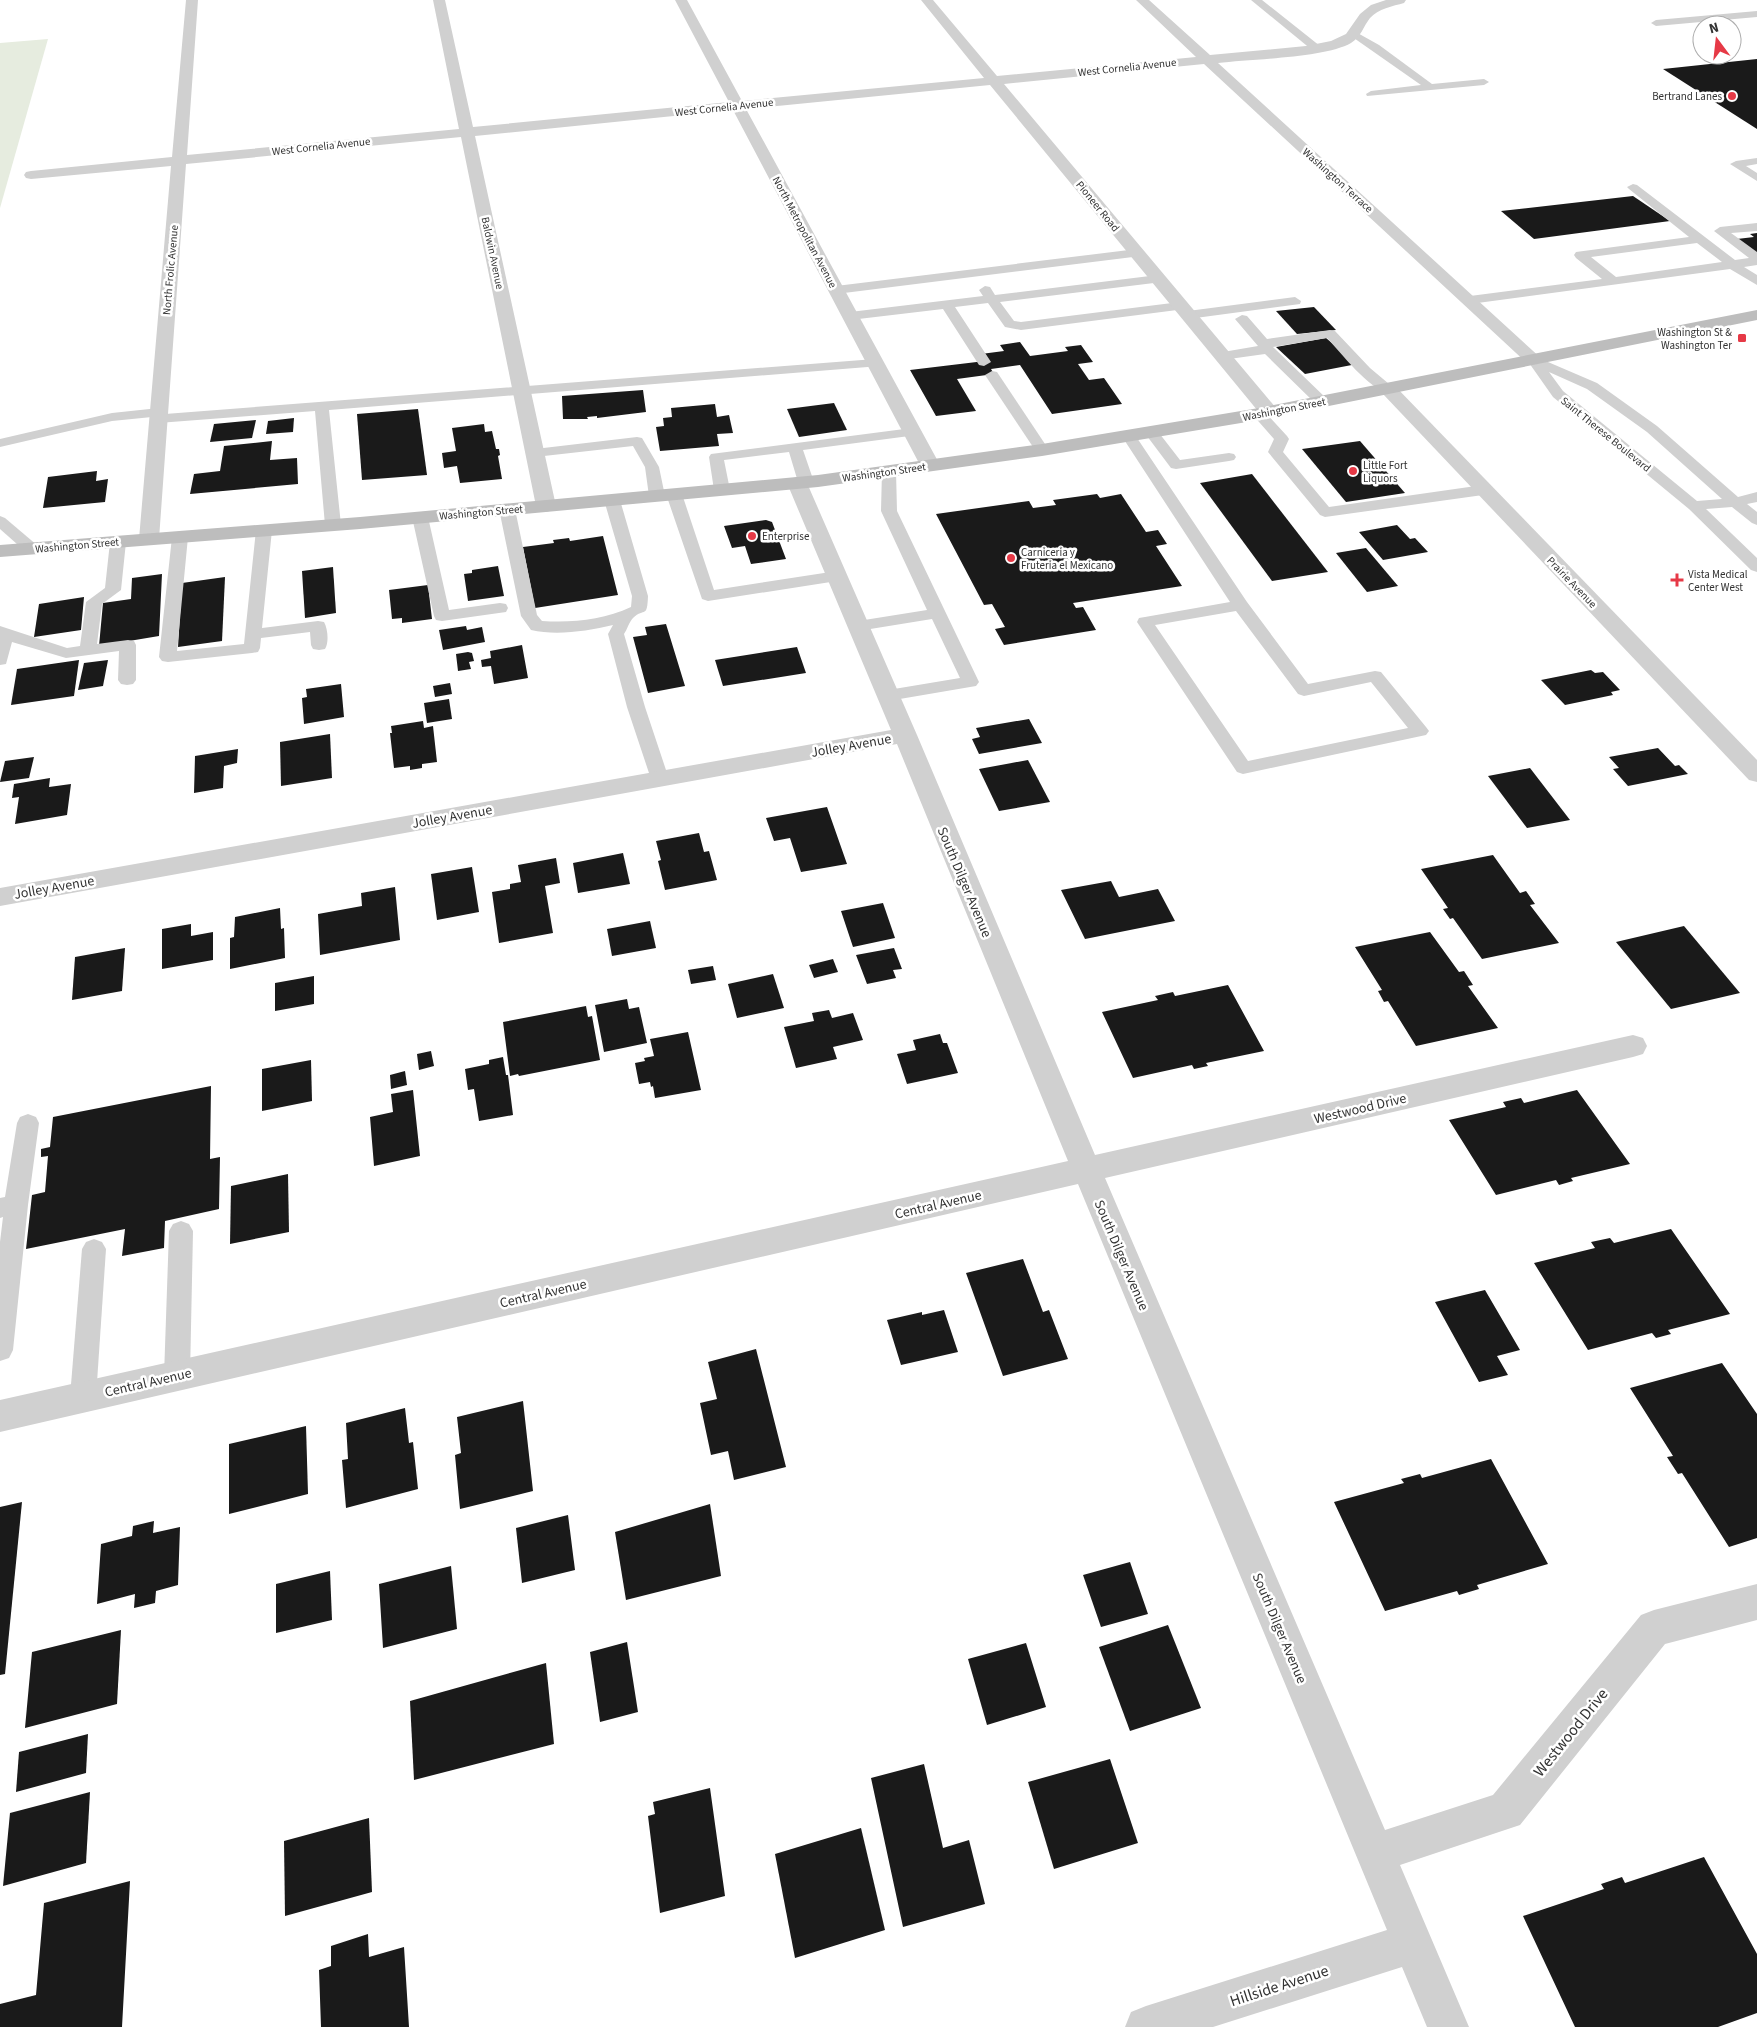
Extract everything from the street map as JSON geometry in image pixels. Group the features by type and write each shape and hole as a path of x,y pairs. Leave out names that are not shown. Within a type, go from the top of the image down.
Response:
{"main road":[{"name":"Washington Street","path":"0,552 333,525 802,483 1042,450 1264,413 1757,315"}],"street":[{"name":"North Frolic Avenue","path":"149,539 192,0"},
{"name":"Baldwin Avenue","path":"438,0 546,506"},
{"name":"North Metropolitan Avenue","path":"681,0 930,465"},
{"name":"Pioneer Road","path":"927,0 1222,356 1264,413"},
{"name":"Washington Terrace","path":"1142,0 1534,360"},
{"name":"West Cornelia Avenue","path":"31,175 1316,48 1336,44 1350,38 1364,17 1376,8 1379,3 1400,0"},
{"name":"Prairie Avenue","path":"1388,389 1757,774"},
{"name":"South Dilger Avenue","path":"802,483 837,576 1448,2027"},
{"name":"Jolley Avenue","path":"0,897 905,735"},
{"name":"Westwood Drive","path":"1087,1170 1633,1046"},
{"name":"Central Avenue","path":"0,1416 1087,1170"},
{"name":"Westwood Drive","path":"1375,1853 1506,1811 1654,1628 1757,1602"},
{"name":"Hillside Avenue","path":"1146,2027 1412,1943"}],"lane":[{"path":"1256,0 1316,48"},
{"path":"1656,23 1757,14"},
{"path":"1354,34 1375,47 1430,88"},
{"path":"1372,94 1484,82"},
{"path":"1757,161 1736,164 1757,178"},
{"path":"1633,187 1733,265 1757,281"},
{"path":"1757,227 1720,232 1757,260"},
{"path":"1613,282 1580,255 1699,239"},
{"path":"836,290 1137,253"},
{"path":"1470,300 1613,282 1757,260"},
{"path":"974,273 1010,324 1021,326 1295,301"},
{"path":"850,316 1158,279"},
{"path":"947,305 984,362"},
{"path":"1242,319 1265,347 1322,402"},
{"path":"1222,356 1330,334 1365,371 1388,389"},
{"name":"Saint Therese Boulevard","path":"1534,360 1592,386 1652,429 1693,467 1757,520"},
{"name":"Saint Therese Boulevard","path":"1534,360 1558,394 1694,506 1757,567"},
{"path":"0,443 112,417 322,406 875,363"},
{"path":"992,374 1042,450"},
{"path":"322,406 333,525"},
{"path":"1264,413 1282,439 1275,452 1325,512 1483,490"},
{"path":"722,490 716,457 912,432"},
{"path":"1151,432 1176,466 1229,457"},
{"path":"1128,435 1240,605 1304,690 1375,676 1420,731 1243,768 1145,622 1240,605"},
{"path":"535,453 637,441 665,495 708,596 837,576"},
{"path":"794,447 802,483"},
{"path":"888,695 970,682 889,511 889,471"},
{"path":"1694,506 1736,502 1757,497"},
{"path":"507,509 528,616 537,626 561,628 625,617 639,609 640,596 612,500"},
{"path":"420,517 442,616 500,608"},
{"path":"0,522 32,549"},
{"path":"180,537 168,658 252,648 264,530"},
{"path":"88,650 94,602 113,590 118,542"},
{"path":"858,626 937,613"},
{"path":"625,617 616,634 636,707 660,779"},
{"path":"253,634 318,626 319,645"},
{"path":"0,660 2,632 66,653 128,645 126,680"},
{"path":"0,1350 8,1207 28,1122"},
{"path":"177,1376 181,1231"},
{"path":"83,1397 94,1249"}],"shaded area":[{"path":"48,39 0,208 0,43"}],"building":[{"name":"Bertrand Lanes","path":"1757,59 1757,129 1663,69 1701,65 1742,65 1742,61"},
{"path":"1633,196 1670,221 1534,239 1501,211"},
{"path":"1757,233 1757,253 1737,239 1754,237 1750,234"},
{"path":"1314,307 1336,330 1297,334 1276,311"},
{"path":"1326,338 1357,364 1305,374 1276,347"},
{"path":"1020,342 1030,356 1068,351 1065,347 1081,345 1093,362 1078,364 1089,380 1104,378 1122,404 1052,414 1020,365 991,369 994,374 957,379 976,411 936,416 910,370 985,361 981,354 1004,351 1000,345"},
{"path":"643,390 646,412 597,418 597,416 587,417 588,419 563,419 562,396"},
{"path":"834,403 847,430 799,437 787,409"},
{"path":"715,404 717,417 729,415 733,433 717,434 719,446 660,451 656,427 664,426 663,418 672,417 671,408"},
{"path":"418,409 427,475 362,480 357,414"},
{"path":"294,418 293,432 266,434 268,421"},
{"path":"256,420 252,438 210,442 214,424"},
{"path":"484,424 485,432 492,431 496,449 499,449 500,455 498,456 502,479 460,483 457,466 444,468 442,453 456,451 452,428"},
{"path":"272,441 270,460 297,458 298,484 190,494 194,474 220,471 224,446"},
{"name":"Little Fort Liquors","path":"1360,441 1405,493 1346,502 1302,449"},
{"path":"97,471 96,481 108,479 105,502 43,508 48,477"},
{"path":"1252,474 1328,572 1272,581 1200,483"},
{"path":"1097,494 1100,498 1121,494 1146,532 1158,530 1167,544 1156,546 1182,586 1073,603 1076,608 1083,607 1096,630 1004,645 995,629 1005,627 992,604 984,605 936,514 1029,501 1033,508 1056,505 1053,500"},
{"name":"Enterprise","path":"766,520 772,522 786,559 751,564 745,546 732,548 724,526"},
{"path":"1397,525 1410,539 1415,538 1428,552 1383,560 1359,532"},
{"path":"603,536 618,595 535,608 523,547 554,543 553,540 569,538 570,541"},
{"path":"1366,548 1398,586 1367,592 1336,553"},
{"path":"498,566 504,596 468,601 464,574 472,573 472,570"},
{"path":"333,567 336,613 305,618 302,571"},
{"path":"162,574 159,636 99,646 103,603 131,599 132,578"},
{"path":"225,577 222,641 178,647 182,583"},
{"path":"428,585 432,619 402,623 402,618 392,619 389,590"},
{"path":"84,597 81,630 34,637 39,604"},
{"path":"666,624 685,686 648,693 633,637 647,635 645,627"},
{"path":"466,626 467,630 482,627 485,642 443,650 439,630"},
{"path":"522,645 528,678 494,684 491,666 482,667 481,660 491,658 490,651"},
{"path":"797,647 806,673 723,686 715,660"},
{"path":"472,653 474,661 469,662 471,669 458,671 456,654"},
{"path":"79,660 74,696 11,705 17,669"},
{"path":"108,660 103,686 78,690 84,663"},
{"path":"1591,670 1595,673 1603,672 1620,690 1611,692 1613,695 1565,705 1541,680"},
{"path":"450,683 452,694 435,697 433,686"},
{"path":"341,684 344,717 304,724 302,698 307,697 306,689"},
{"path":"449,699 452,719 427,723 424,703"},
{"path":"1029,719 1042,743 979,754 972,739 980,737 976,728"},
{"path":"423,721 424,728 433,726 437,762 422,764 422,768 410,770 410,766 394,768 391,726"},
{"path":"330,734 332,778 281,786 280,742"},
{"path":"1658,748 1675,766 1679,765 1688,774 1628,786 1613,769 1619,768 1609,757"},
{"path":"238,749 237,763 224,766 223,788 194,793 195,756"},
{"path":"34,757 29,778 0,782 5,761"},
{"path":"1028,760 1050,802 999,811 979,769"},
{"path":"1530,768 1570,820 1527,828 1488,776"},
{"path":"50,778 49,787 71,784 67,815 15,824 19,797 12,798 14,784"},
{"path":"827,807 847,864 801,872 790,838 774,841 766,818"},
{"path":"699,833 704,852 709,851 717,880 665,890 658,861 661,860 656,841"},
{"path":"623,853 630,884 578,893 573,863"},
{"path":"1493,855 1520,893 1526,891 1535,904 1530,905 1559,943 1482,959 1453,918 1450,919 1443,909 1448,908 1421,869"},
{"path":"556,858 560,883 545,886 553,933 499,943 492,892 510,889 510,884 521,882 518,865"},
{"path":"472,867 479,912 437,920 431,874"},
{"path":"1111,881 1119,897 1158,889 1175,921 1085,939 1061,890"},
{"path":"395,887 400,940 320,955 318,914 362,906 361,893"},
{"path":"883,903 895,938 853,947 841,911"},
{"path":"280,908 281,929 284,928 285,958 230,969 230,938 234,937 235,917"},
{"path":"650,921 656,948 612,956 607,929"},
{"path":"191,924 191,936 213,932 213,960 162,969 162,929"},
{"path":"1684,926 1740,993 1671,1009 1616,942"},
{"path":"1430,932 1459,972 1464,971 1473,985 1468,986 1498,1028 1416,1046 1388,1001 1384,1002 1378,991 1382,990 1355,947"},
{"path":"125,948 122,991 72,1000 75,957"},
{"path":"894,948 902,969 893,970 896,978 867,984 856,955"},
{"path":"833,959 838,972 814,978 809,965"},
{"path":"713,966 716,980 691,984 688,970"},
{"path":"773,974 784,1008 737,1018 728,984"},
{"path":"314,976 314,1004 275,1011 275,983"},
{"path":"1228,985 1264,1051 1206,1063 1208,1066 1194,1069 1192,1065 1133,1078 1102,1012 1158,1000 1155,996 1173,992 1175,996"},
{"path":"627,999 629,1009 639,1007 647,1043 604,1052 595,1005"},
{"path":"586,1006 588,1017 592,1016 600,1060 519,1076 518,1074 510,1076 503,1022"},
{"path":"829,1010 832,1018 853,1013 863,1040 833,1047 837,1059 796,1068 784,1027 814,1021 812,1013"},
{"path":"688,1032 701,1090 655,1098 653,1086 651,1087 650,1082 639,1084 635,1063 645,1061 644,1058 654,1056 650,1039"},
{"path":"940,1034 943,1043 947,1043 958,1073 907,1084 897,1054 916,1050 913,1040"},
{"path":"431,1051 434,1066 419,1070 417,1054"},
{"path":"503,1057 506,1075 508,1075 513,1115 479,1121 474,1089 468,1090 465,1069 489,1064 489,1060"},
{"path":"311,1060 312,1101 262,1111 262,1069"},
{"path":"405,1071 407,1085 391,1089 390,1075"},
{"path":"211,1086 210,1159 220,1157 219,1209 165,1221 164,1248 122,1256 125,1229 26,1249 32,1195 45,1192 48,1156 41,1157 41,1149 50,1147 53,1117"},
{"path":"413,1090 420,1156 374,1166 370,1117 393,1112 391,1094"},
{"path":"1577,1090 1630,1164 1571,1178 1573,1181 1559,1185 1556,1180 1496,1195 1449,1120 1506,1107 1503,1102 1521,1098 1524,1103"},
{"path":"288,1174 289,1232 230,1244 231,1186"},
{"path":"1671,1229 1730,1314 1668,1330 1671,1334 1656,1338 1652,1333 1588,1350 1534,1263 1595,1248 1591,1242 1610,1238 1614,1243"},
{"path":"1023,1259 1043,1312 1049,1310 1068,1359 1003,1376 966,1273"},
{"path":"1485,1290 1520,1350 1497,1356 1508,1375 1479,1382 1435,1302"},
{"path":"944,1310 958,1352 901,1365 887,1320 922,1312 922,1315"},
{"path":"756,1349 786,1467 734,1480 728,1451 711,1455 700,1403 717,1399 708,1362"},
{"path":"1722,1363 1757,1414 1757,1538 1729,1547 1682,1473 1678,1474 1667,1457 1673,1456 1630,1388"},
{"path":"523,1401 533,1491 460,1509 455,1455 461,1453 457,1417"},
{"path":"405,1408 409,1443 413,1442 418,1489 346,1508 342,1460 348,1459 346,1423"},
{"path":"306,1426 308,1494 229,1514 229,1444"},
{"path":"1491,1459 1548,1564 1477,1585 1479,1589 1459,1595 1457,1591 1385,1611 1334,1502 1404,1483 1401,1479 1420,1474 1422,1478"},
{"path":"22,1502 5,1674 0,1675 0,1507"},
{"path":"710,1504 721,1576 626,1600 615,1532"},
{"path":"568,1515 575,1570 522,1583 516,1528"},
{"path":"154,1521 153,1533 180,1527 178,1585 156,1591 155,1603 134,1608 135,1594 97,1604 101,1544 132,1536 133,1526"},
{"path":"1130,1562 1148,1614 1101,1627 1083,1575"},
{"path":"451,1566 457,1629 383,1648 379,1584"},
{"path":"330,1571 332,1620 276,1633 276,1584"},
{"path":"1168,1625 1201,1708 1130,1731 1099,1647"},
{"path":"121,1630 117,1704 25,1728 32,1652"},
{"path":"627,1642 638,1712 600,1722 590,1652"},
{"path":"1026,1643 1046,1707 987,1725 968,1659"},
{"path":"546,1663 554,1744 414,1780 410,1701"},
{"path":"88,1734 86,1773 16,1792 19,1752"},
{"path":"1110,1759 1138,1843 1054,1869 1028,1782"},
{"path":"924,1764 943,1848 969,1840 985,1904 903,1927 871,1778"},
{"path":"710,1788 725,1896 660,1913 648,1816 655,1814 653,1802"},
{"path":"90,1792 86,1863 3,1886 10,1813"},
{"path":"369,1818 372,1892 285,1916 284,1841"},
{"path":"861,1828 885,1930 795,1958 775,1854"},
{"path":"1704,1857 1757,1954 1757,2013 1718,2027 1575,2027 1523,1916 1604,1889 1601,1884 1622,1877 1625,1883"},
{"path":"130,1881 122,2027 0,2027 0,2004 36,1995 44,1903"},
{"path":"368,1934 369,1957 404,1947 409,2027 321,2027 319,1970 331,1966 331,1946"}],"place":[{"name":"Bertrand Lanes","path":"1732,96"},
{"name":"Washington St & Washington Ter","path":"1742,338"},
{"name":"Little Fort Liquors","path":"1353,471"},
{"name":"Enterprise","path":"752,536"},
{"name":"Carniceria y Fruteria el Mexicano","path":"1011,558"},
{"name":"Vista Medical Center West","path":"1677,580"}]}
